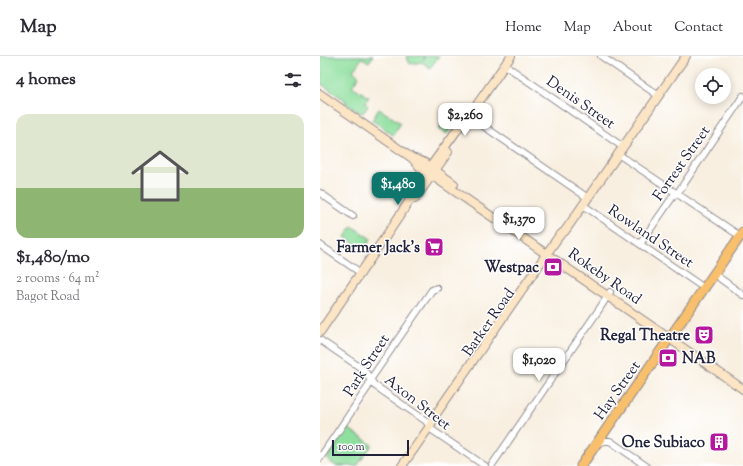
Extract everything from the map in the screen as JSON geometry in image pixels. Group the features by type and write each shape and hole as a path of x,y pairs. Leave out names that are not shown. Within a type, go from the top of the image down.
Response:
{"main road":[{"path":"320,332 410,200 411,194 431,171 462,123 470,116 511,56"},
{"name":"Barker Road","path":"402,466 430,426 436,414 550,253 559,236 565,231 686,56"},
{"name":"Rokeby Road","path":"320,94 412,158 421,168 431,171 671,336 743,388"},
{"name":"Hay Street","path":"582,466 741,234"},
{"name":"Rokeby Road","path":"671,336 743,383"}],"street":[{"path":"601,56 658,96"},
{"name":"Denis Street","path":"504,65 621,150 676,193 741,234"},
{"name":"Forrest Street","path":"640,244 676,193 679,191 743,96"},
{"name":"Rowland Street","path":"470,116 585,201 640,244 704,288"},
{"path":"320,193 353,216"},
{"path":"320,246 361,273"},
{"path":"714,274 743,295"},
{"name":"Park Street","path":"320,458 368,387 370,380 432,290 437,288"},
{"path":"489,466 600,308 604,306 610,294"},
{"name":"Axon Street","path":"320,340 364,370 374,385 426,421 432,430 489,466"},
{"path":"596,445 603,441 610,441 646,466"}],"green space":[{"path":"320,56 373,56 369,62 362,58 353,71 359,76 352,86 369,97 365,103 368,106 363,113 345,103 346,101 320,83"},
{"path":"406,56 425,56 423,60 426,56 439,56 430,68 422,62 410,64"},
{"path":"379,109 401,123 393,135 372,120"},
{"path":"449,113 457,119 447,134 438,129"},
{"path":"352,226 371,239 364,250 345,237"},
{"path":"345,426 372,445 357,466 336,466 328,460 329,450"}],"place":[{"name":"Farmer Jack's","path":"434,247"},
{"name":"Westpac","path":"553,267"},
{"name":"Regal Theatre","path":"704,335"},
{"name":"NAB","path":"668,358"},
{"name":"One Subiaco","path":"719,442"}]}
